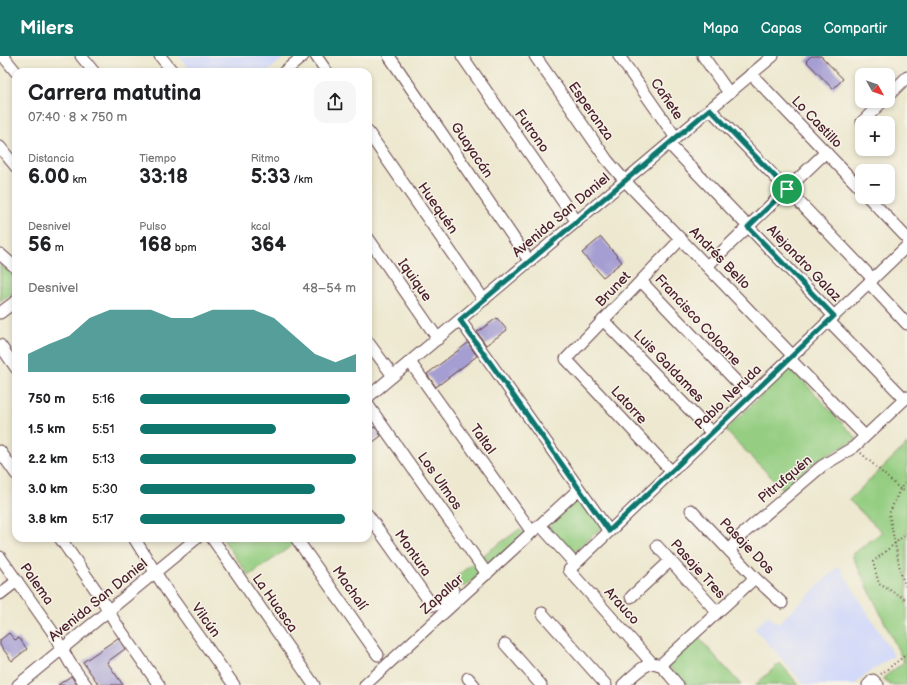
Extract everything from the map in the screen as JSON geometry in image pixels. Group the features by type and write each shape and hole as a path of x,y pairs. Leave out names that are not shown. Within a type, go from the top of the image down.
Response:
{"street":[{"path":"3,56 13,68"},
{"path":"81,56 91,68"},
{"path":"160,56 170,68"},
{"path":"289,68 303,56"},
{"path":"316,56 324,68"},
{"name":"Guayacán","path":"389,56 530,262"},
{"name":"Futrono","path":"462,56 577,222"},
{"name":"Esperanza","path":"535,56 607,160 625,181"},
{"name":"Cañete","path":"619,56 672,141"},
{"path":"703,56 729,94"},
{"name":"Avenida San Daniel","path":"372,394 773,56"},
{"name":"Lo Castillo","path":"751,74 855,183"},
{"path":"895,89 907,77"},
{"path":"868,116 876,108"},
{"path":"710,109 787,189 871,281 907,324"},
{"name":"Huequén","path":"372,138 484,300"},
{"name":"Alejandro Galaz","path":"672,141 748,227 906,398"},
{"path":"0,148 12,162"},
{"path":"707,266 826,152"},
{"name":"Andrés Bello","path":"625,181 707,266 865,436"},
{"path":"875,204 907,238"},
{"name":"Brunet","path":"566,359 681,239"},
{"name":"Iquique","path":"372,244 438,339"},
{"name":"Pablo Neruda","path":"572,567 907,246"},
{"path":"0,254 12,264"},
{"name":"Francisco Coloane","path":"641,281 750,396"},
{"path":"0,313 12,305"},
{"path":"460,320 609,531"},
{"name":"Luis Galdames","path":"604,320 712,433"},
{"path":"372,348 392,376"},
{"path":"2,351 12,363"},
{"name":"Latorre","path":"566,359 672,472"},
{"name":"Taltal","path":"410,362 536,529"},
{"name":"Pitrufquén","path":"730,551 737,539 822,466 854,447 906,398"},
{"name":"Los Ulmos","path":"372,411 487,574"},
{"path":"0,451 12,468"},
{"name":"Zapallar","path":"365,685 579,489"},
{"name":"Pasaje Dos","path":"691,510 755,578 782,603"},
{"name":"Montura","path":"372,521 432,605 436,606 453,590"},
{"path":"536,529 572,567"},
{"path":"63,542 98,593 115,622 159,685"},
{"name":"Vilcún","path":"136,542 155,572 234,685"},
{"name":"Avenida San Daniel","path":"18,685 192,542"},
{"name":"La Huasca","path":"215,542 314,685"},
{"name":"Machalí","path":"299,542 378,654"},
{"name":"Pasaje Tres","path":"657,546 718,612"},
{"name":"Palema","path":"0,557 52,631 86,685"},
{"path":"631,597 670,561"},
{"name":"Arauco","path":"572,567 656,664 678,685"},
{"path":"623,685 645,666 656,664 718,612 755,578"},
{"path":"0,594 17,581"},
{"path":"542,613 606,685"},
{"path":"505,644 541,685"}],"path":[{"path":"854,447 900,489 907,492"},
{"path":"907,480 900,489 889,514 901,574 907,590"},
{"path":"907,533 873,562 879,584 907,600"},
{"path":"873,683 906,658 907,654"}],"shaded area":[{"path":"179,56 286,56 272,68 189,68"},
{"path":"839,566 894,656 872,670 854,685 805,685 754,628 768,615 778,624"}],"green space":[{"path":"0,264 12,274 12,294 0,301"},
{"path":"791,368 857,439 815,462 784,490 725,430"},
{"path":"907,444 907,685 889,685 883,678 904,662 852,555 882,532 849,500"},
{"path":"577,498 603,526 572,554 548,528"},
{"path":"520,529 525,534 490,564 482,556"},
{"path":"225,542 292,542 294,544 249,576"},
{"path":"473,563 482,573 464,587 456,577"},
{"path":"698,637 741,685 686,685 667,664"},
{"path":"780,663 799,685 755,685"}],"building":[{"path":"811,56 821,56 843,79 833,89 806,61"},
{"path":"601,237 622,262 603,277 582,253"},
{"path":"497,318 507,330 486,345 477,332"},
{"path":"468,343 477,356 436,387 427,374"},
{"path":"372,428 376,428 381,436 372,443"},
{"path":"9,633 15,640 19,638 27,649 12,661 0,645 0,640"},
{"path":"118,638 125,649 107,662 123,685 99,685 83,662"},
{"path":"71,676 77,685 58,685"}],"route":[{"path":"710,109 787,189 748,227 834,316 609,531 460,320 710,109"}]}
